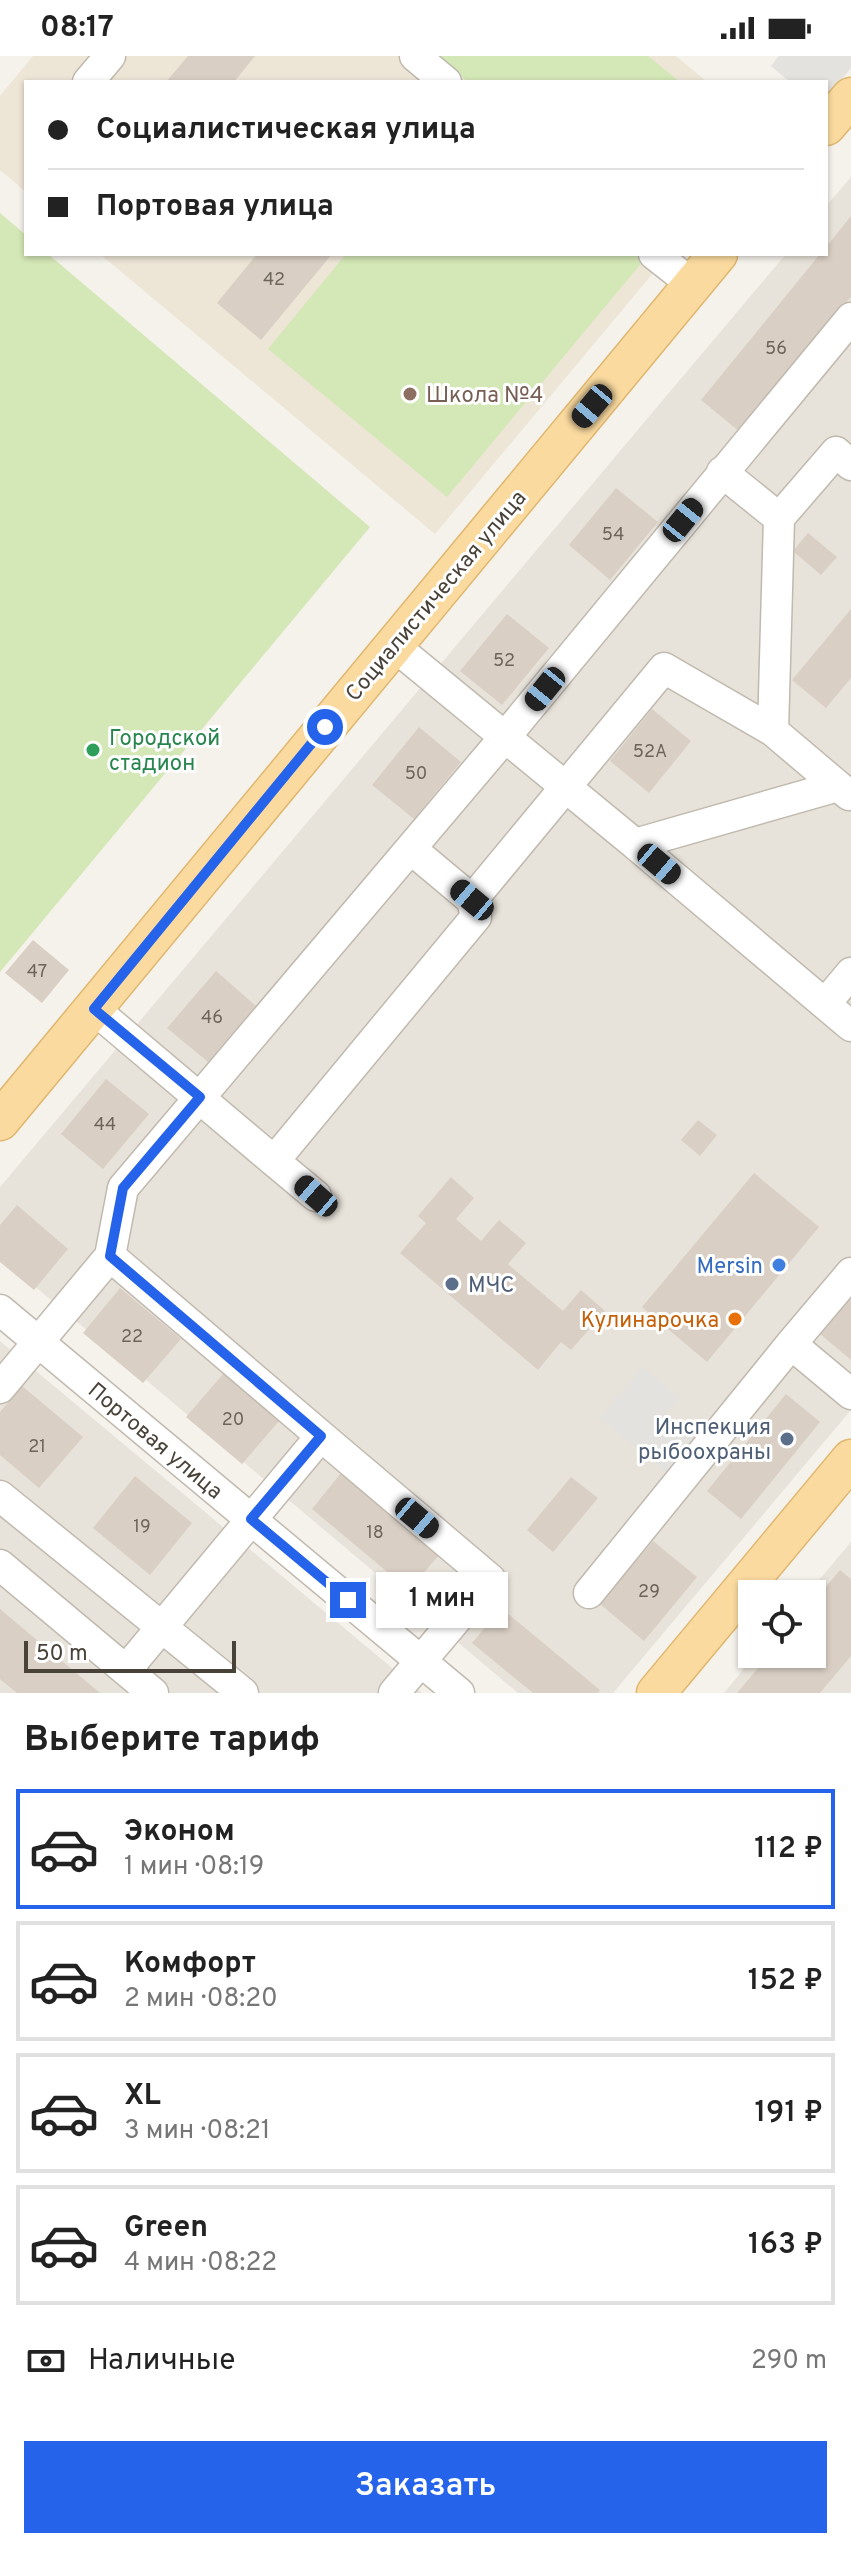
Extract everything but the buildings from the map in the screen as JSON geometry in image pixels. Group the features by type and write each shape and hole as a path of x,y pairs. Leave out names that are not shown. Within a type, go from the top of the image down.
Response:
{"main road":[{"path":"828,124 851,97"},
{"name":"Социалистическая улица","path":"0,1121 716,256"},
{"path":"656,1693 845,1479"}],"street":[{"path":"90,80 110,56"},
{"path":"415,56 444,80"},
{"path":"657,256 692,284"},
{"path":"0,1388 110,1256 123,1188 505,737 851,318"},
{"path":"773,731 779,518 836,452 851,465"},
{"path":"722,472 779,518"},
{"path":"393,645 851,1026"},
{"path":"472,900 664,668 773,731 848,794"},
{"path":"635,844 848,794"},
{"path":"274,1161 476,917 472,900 411,849"},
{"path":"825,1004 851,973"},
{"path":"94,1009 316,1196"},
{"path":"110,1256 490,1579 394,1693"},
{"path":"589,1593 851,1273"},
{"name":"Портовая улица","path":"0,1310 459,1693"},
{"path":"791,1344 851,1394"},
{"path":"126,1670 321,1436"},
{"path":"0,1496 243,1693"},
{"path":"0,1565 153,1693"}],"shaded area":[{"path":"33,56 676,56 705,80 24,80 24,190 0,170 0,96"},
{"path":"779,56 851,56 851,68 828,96 828,80 788,80 771,66"},
{"path":"851,177 851,1410 613,1693 518,1693 0,1257 0,1187 784,256 828,256 828,204"},
{"name":"Школа №4","path":"102,256 667,256 435,534"},
{"path":"0,1341 422,1693 0,1693"},
{"path":"642,1366 680,1398 666,1414 699,1442 670,1476 600,1418"},
{"path":"851,1542 851,1693 724,1693 745,1668 826,1668 826,1580 819,1580"}],"green space":[{"path":"437,56 648,56 678,80 466,80"},
{"name":"Городской стадион","path":"0,213 24,233 24,256 50,256 370,527 0,972"},
{"name":"Школа №4","path":"344,256 647,256 447,497 268,349"}],"place":[{"name":"Школа №4","path":"410,394"},
{"name":"Городской стадион","path":"93,750"},
{"name":"Mersin","path":"779,1265"},
{"name":"МЧС","path":"452,1284"},
{"name":"Кулинарочка","path":"735,1319"},
{"name":"Инспекция рыбоохраны","path":"787,1439"}],"route":[{"path":"325,727 94,1009 200,1097 123,1188 110,1256 321,1436 251,1519 348,1600"}]}
